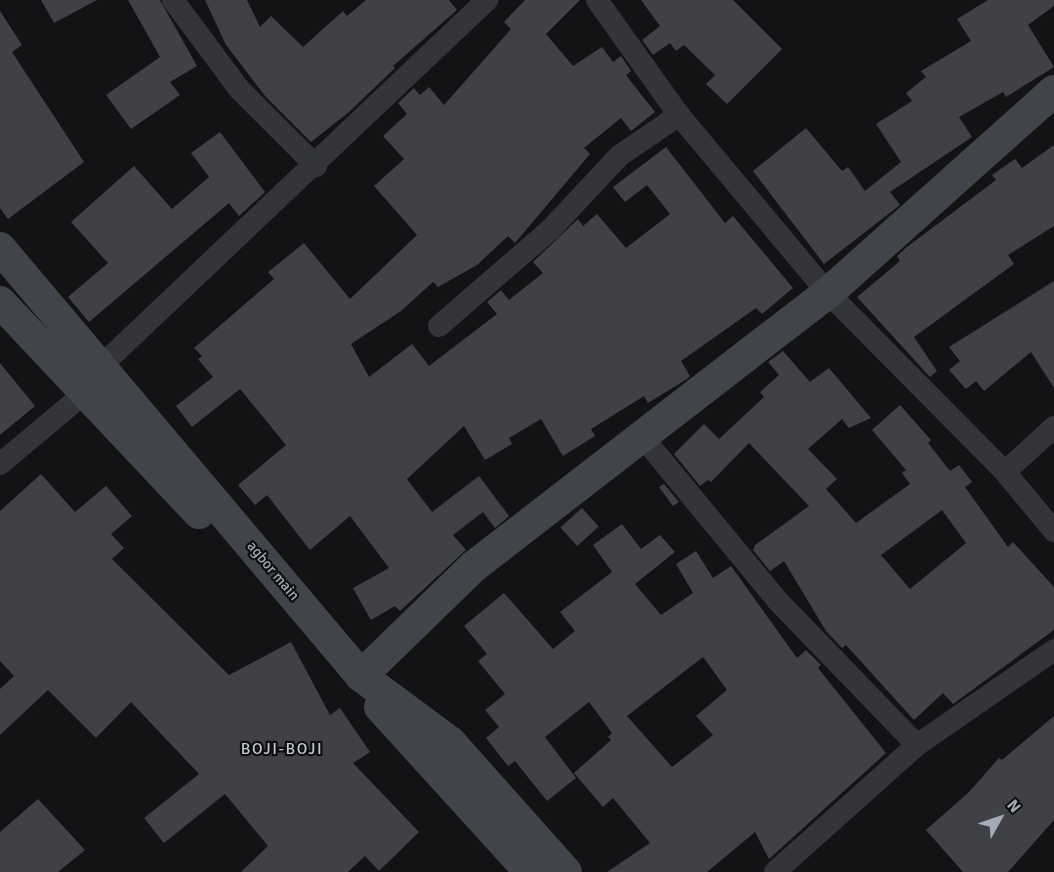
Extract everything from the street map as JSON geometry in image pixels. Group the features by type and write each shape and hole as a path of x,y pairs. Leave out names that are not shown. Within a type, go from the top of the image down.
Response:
{"main road":[{"path":"361,676 473,567 641,435 828,293 1054,91"},
{"name":"agbor main","path":"0,248 102,365 361,676 450,742 566,872"},
{"name":"agbor main","path":"0,302 530,872"}],"street":[{"path":"173,0 239,89 316,166"},
{"path":"102,365 316,166 487,0"},
{"path":"597,0 679,115 828,293 1005,472 1054,531"},
{"path":"439,326 550,230 619,156 679,115"},
{"path":"0,464 86,392"},
{"path":"1005,472 1054,427"},
{"path":"641,435 776,599 917,746"},
{"path":"775,872 917,746 1054,650"}],"building":[{"path":"41,0 97,0 54,23"},
{"path":"128,0 160,0 197,66 170,82 180,95 131,129 106,95 160,57"},
{"path":"205,0 247,0 260,27 271,16 303,47 343,11 347,16 366,0 449,0 457,10 393,66 395,68 349,112 311,142 266,97 226,45"},
{"path":"525,0 580,0 546,34 573,66 602,47 613,62 621,56 631,71 626,75 655,112 631,131 621,118 584,148 590,154 515,243 508,236 477,265 438,287 433,282 401,311 351,344 369,377 412,344 429,366 497,314 487,302 501,290 509,300 543,273 533,262 578,219 583,226 597,214 626,248 670,214 647,185 625,202 613,187 666,147 725,223 733,216 793,288 762,314 756,308 681,361 690,376 687,379 648,403 644,396 591,429 595,436 563,456 541,419 509,438 512,444 485,460 464,426 407,479 432,512 479,476 509,516 495,528 483,512 453,535 466,550 400,611 395,606 371,620 353,588 389,568 350,516 310,550 267,495 255,505 238,485 286,445 240,389 192,427 176,406 213,377 198,359 202,356 194,348 274,279 268,272 304,243 350,299 417,235 374,186 404,159 383,136 407,114 398,103 414,88 420,95 429,87 444,105 511,29 504,22"},
{"path":"641,0 733,0 782,49 727,104 706,84 715,75 684,45 676,51 670,43 653,55 642,40 660,26"},
{"path":"988,0 1054,0 1054,6 1028,25 1054,67 1006,97 1003,92 959,117 972,137 890,192 900,205 824,264 753,171 806,128 842,171 848,167 865,191 901,162 876,124 912,101 906,93 926,77 921,71 971,41 957,19"},
{"path":"0,11 22,45 12,52 84,162 8,219 0,208"},
{"path":"220,132 265,192 239,216 229,203 89,322 68,297 108,263 71,222 134,166 172,209 209,177 191,153"},
{"path":"1054,145 1054,226 1008,255 1014,264 914,337 937,371 930,377 857,297 900,261 897,256 907,247 996,180 992,175 1015,159 1022,168"},
{"path":"1054,281 1054,388 1031,352 984,391 976,381 966,389 949,370 960,361 949,347"},
{"path":"783,351 810,382 829,368 871,418 849,428 842,419 808,449 837,479 826,489 856,523 910,484 902,473 906,470 872,430 900,405 931,440 928,443 950,471 959,465 972,482 965,487 1008,547 1013,542 1054,587 1054,630 953,704 943,693 914,720 846,645 842,648 826,631 784,561 770,571 753,550 755,545 809,506 749,443 711,482 708,480 700,486 674,454 704,424 719,439 764,397 760,392 779,375 768,362","holes":["942,510 966,543 910,589 881,555"]},
{"path":"0,363 35,406 0,435"},
{"path":"41,474 75,512 106,486 132,516 111,534 124,548 112,559 229,675 291,642 330,715 340,708 370,752 353,763 419,832 379,871 365,856 348,872 241,872 268,846 225,794 164,843 144,818 199,774 131,702 96,738 48,690 0,735 0,689 14,676 0,661 0,511"},
{"path":"664,484 679,502 673,506 659,487"},
{"path":"582,508 599,527 577,546 560,527"},
{"path":"622,524 641,549 660,535 675,552 635,584 661,615 693,593 676,564 696,551 713,578 731,566 797,658 806,650 821,665 818,668 886,753 769,859 755,832 707,872 607,872 650,843 613,798 603,807 574,773 611,740 608,737 612,733 589,702 545,737 576,778 547,801 515,761 508,766 486,738 499,727 485,710 505,694 478,661 487,654 464,626 504,593 553,649 575,631 560,612 612,572 593,545","holes":["703,657 727,690 696,716 713,735 672,767 627,716"]},
{"path":"1054,716 1054,820 1008,872 963,872 926,830 969,792 999,758 1002,760"},
{"path":"38,799 85,850 58,872 0,872 0,832"}],"district":[{"name":"BOJI-BOJI","path":"282,749"}]}
